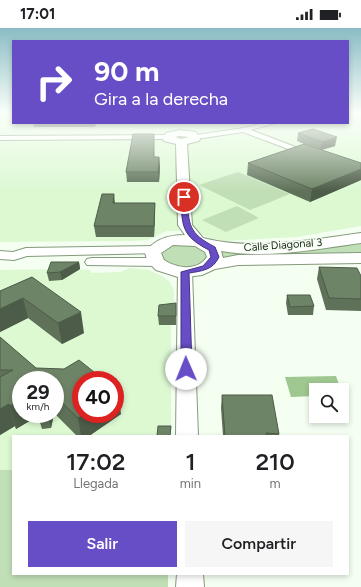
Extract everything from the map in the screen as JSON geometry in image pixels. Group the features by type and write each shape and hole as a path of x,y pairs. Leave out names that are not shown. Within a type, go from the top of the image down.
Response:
{"main road":[{"path":"180,139 185,225 201,243 212,249 215,254 214,260 209,265"},
{"path":"185,225 159,252 167,269 185,272"},
{"name":"Calle Diagonal 3","path":"159,252 182,240 233,249 301,245 361,238"},
{"name":"Calle Diagonal 3","path":"185,272 201,269 209,265 238,260 361,258"}],"street":[{"path":"269,139 318,157"},
{"path":"7,256 22,261 64,257 159,252"},
{"path":"185,272 188,435"},
{"path":"190,575 190,587"}],"shaded area":[{"path":"0,139 361,139 361,226 297,237 226,241 212,239 195,231 167,231 148,240 135,241 0,242"},
{"path":"238,172 290,194 250,210 199,185"},
{"path":"237,206 259,218 226,232 202,220"},
{"path":"361,242 361,255 222,258 222,252"},
{"path":"175,244 197,246 206,253 206,258 202,263 190,267 183,268 170,264 161,256 164,250"},
{"path":"130,268 149,270 162,276 170,282 174,291 174,303 169,311 177,311 177,325 171,325 171,435 12,435 12,470 0,470 0,270 91,270 91,273 121,272"},
{"path":"336,376 338,383 309,383 309,396 291,397 285,377"},
{"path":"0,470 12,470 12,575 168,575 168,587 0,587"}],"building":[{"path":"132,139 154,139 154,157 159,157 158,172 126,172"},
{"path":"314,139 331,139 322,142"},
{"path":"304,144 361,163 361,169 312,189 248,163"},
{"path":"102,194 114,194 113,203 155,203 154,226 94,226"},
{"path":"51,262 79,262 60,272 47,273"},
{"path":"319,267 357,268 361,276 361,299 329,298"},
{"path":"32,277 81,312 58,323 23,298 0,309 0,291"},
{"path":"287,295 310,295 314,306 290,307"},
{"path":"176,303 176,316 158,316 159,305"},
{"path":"0,337 36,368 64,369 79,360 93,371 72,371 72,412 64,405 64,371 12,371 12,405 10,406 9,404 0,409 0,377 13,370 0,370"},
{"path":"222,395 272,395 279,434 266,433 267,435 225,435"},
{"path":"158,426 171,426 170,435 157,435"}],"route":[{"path":"184,197 185,225 197,241 209,246 215,254 214,260 206,268 185,272 186,369"}]}
